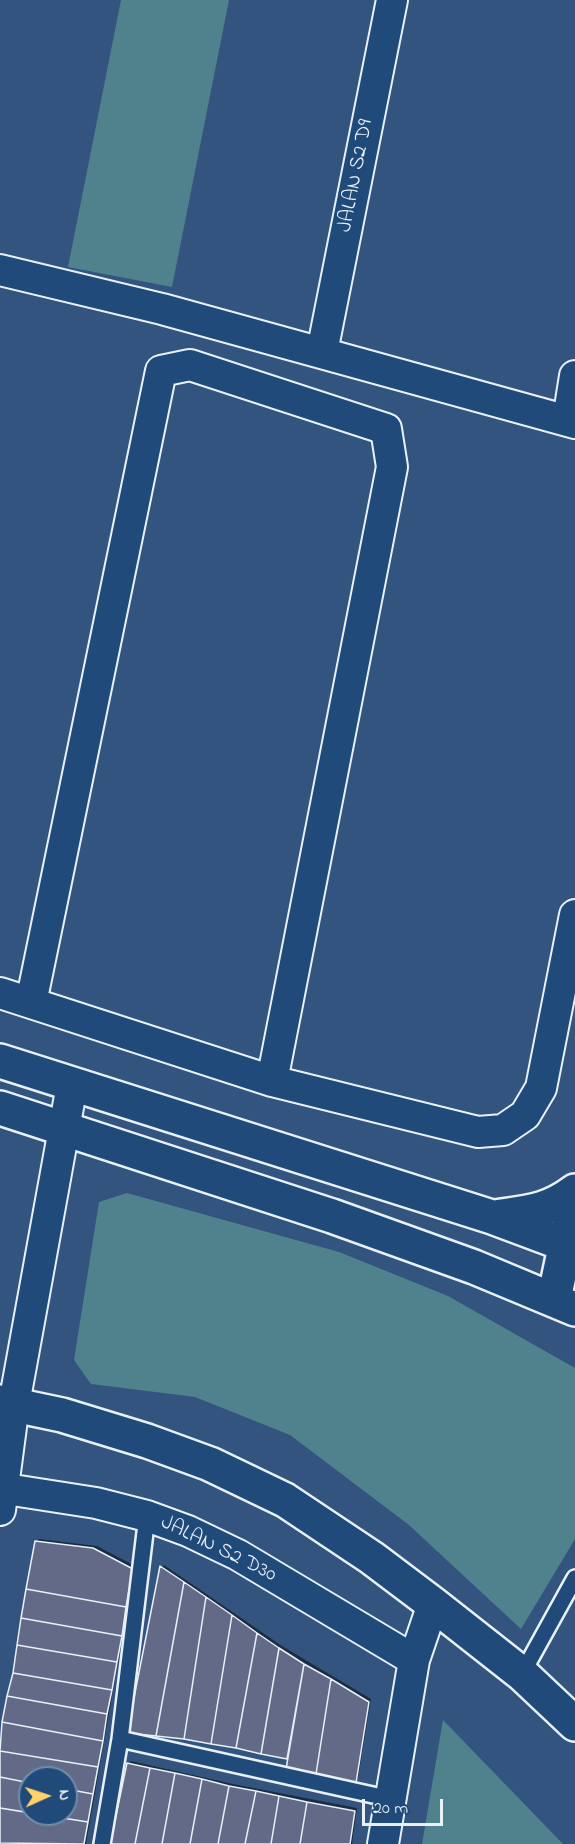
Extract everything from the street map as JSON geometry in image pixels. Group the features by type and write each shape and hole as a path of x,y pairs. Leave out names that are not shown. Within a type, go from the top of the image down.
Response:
{"main road":[{"path":"0,1061 492,1217 571,1247"},
{"path":"0,1108 332,1216 474,1267 564,1304 575,1202"},
{"path":"492,1217 534,1212 550,1207 575,1191"},
{"path":"7,1403 62,1415 147,1441 210,1464 285,1500 372,1558 433,1604 522,1674 575,1724"}],"street":[{"name":"JALAN S2 D9","path":"322,352 392,0"},
{"path":"0,270 162,309 572,422 575,376"},
{"path":"31,1003 161,371 190,365 386,429 392,466 272,1081"},
{"path":"0,993 272,1081 478,1132 503,1130 525,1115 541,1088 575,915"},
{"path":"1,1495 7,1403 65,1129 72,1085"},
{"name":"JALAN S2 D30","path":"1,1495 96,1503 147,1516 188,1531 238,1555 414,1660"},
{"path":"383,1844 414,1660 433,1604"}],"lane":[{"path":"102,1844 120,1739 147,1516"},
{"path":"522,1674 575,1578"},
{"path":"120,1739 391,1799"}],"green space":[{"path":"121,0 229,0 172,287 68,267"},
{"path":"127,1193 339,1252 448,1296 575,1368 575,1539 521,1629 409,1525 290,1435 195,1397 91,1384 74,1360 99,1202"},
{"path":"443,1720 563,1844 422,1844"}],"building":[{"path":"35,1541 93,1548 133,1569 126,1607 26,1589"},
{"path":"160,1566 184,1582 156,1736 127,1733"},
{"path":"184,1582 206,1597 184,1739 156,1736"},
{"path":"26,1589 126,1607 122,1636 21,1618"},
{"path":"206,1597 232,1615 211,1744 184,1739"},
{"path":"232,1615 257,1633 236,1748 211,1744"},
{"path":"21,1618 122,1636 117,1662 17,1645"},
{"path":"257,1633 279,1648 261,1754 236,1748"},
{"path":"17,1645 117,1662 112,1690 13,1673"},
{"path":"279,1648 304,1664 287,1759 261,1754"},
{"path":"304,1664 331,1679 316,1774 286,1769"},
{"path":"13,1673 112,1690 107,1714 7,1696"},
{"path":"331,1679 369,1702 356,1783 316,1774"},
{"path":"7,1696 107,1714 103,1741 2,1722"},
{"path":"2,1722 103,1741 98,1767 0,1751"},
{"path":"0,1751 98,1767 93,1794 78,1791 78,1766 18,1766 18,1781 0,1777"},
{"path":"127,1763 150,1768 135,1844 110,1844"},
{"path":"150,1768 175,1773 162,1844 135,1844"},
{"path":"175,1773 202,1779 190,1844 162,1844"},
{"path":"0,1777 18,1781 18,1811 0,1808"},
{"path":"202,1779 229,1786 218,1844 190,1844"},
{"path":"229,1786 256,1791 245,1844 218,1844"},
{"path":"78,1791 93,1794 88,1822 78,1820"},
{"path":"256,1791 279,1796 271,1844 245,1844"},
{"path":"279,1796 307,1802 300,1844 271,1844"},
{"path":"307,1802 355,1811 350,1844 300,1844"},
{"path":"0,1808 18,1811 18,1826 78,1826 78,1820 88,1822 84,1844 0,1843"}]}
